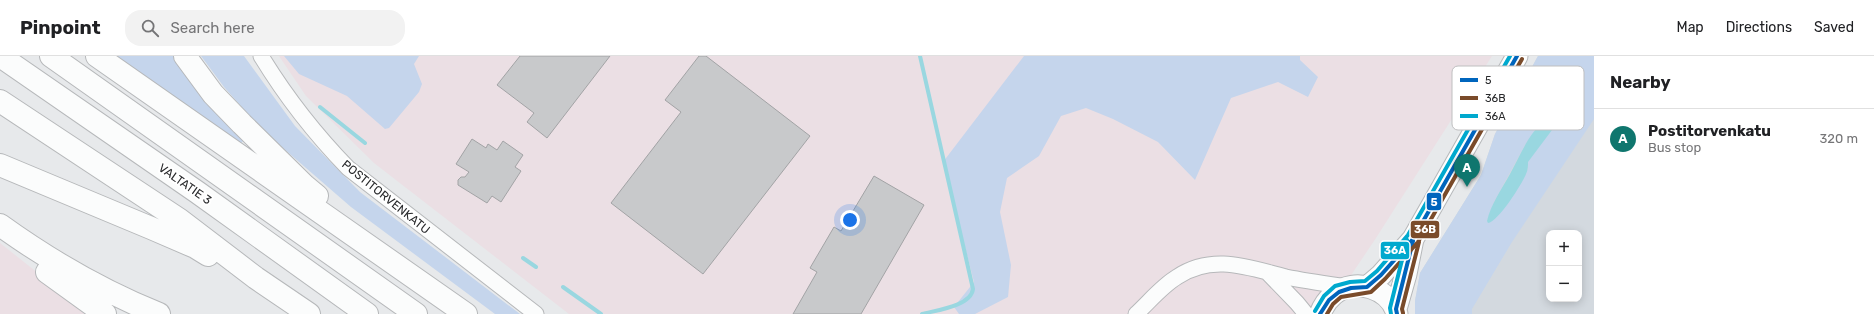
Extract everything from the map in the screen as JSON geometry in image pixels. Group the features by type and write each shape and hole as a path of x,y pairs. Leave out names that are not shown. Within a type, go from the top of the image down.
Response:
{"highway":[{"name":"VALTATIE 3","path":"0,56 197,192 367,314"},
{"path":"51,56 416,314"},
{"path":"97,56 466,314"},
{"path":"186,56 213,94 305,186 394,257 437,294"},
{"path":"0,101 180,220 256,278 309,314"},
{"path":"0,165 195,247 230,268 256,278"},
{"path":"0,225 64,268 159,314"},
{"path":"0,235 36,264 105,314"}],"main road":[{"path":"1511,66 1517,56"},
{"path":"1367,287 1381,275 1413,239 1475,130"},
{"path":"1396,311 1406,274 1413,239"},
{"path":"1320,314 1324,303 1334,293 1347,287 1367,287 1384,294 1396,311"}],"street":[{"name":"POSTITORVENKATU","path":"261,56 294,105 325,144 348,168 536,314"},
{"path":"1136,314 1171,281 1198,266 1208,264 1227,263 1246,266 1307,282 1347,287"},
{"path":"1267,272 1306,314"}],"shaded area":[{"path":"116,56 178,56 246,138 240,144"},
{"path":"201,56 244,56 295,126 360,192 520,314 495,314 351,207 261,129 224,87"},
{"path":"279,56 1492,56 1486,66 1452,66 1452,119 1376,238 1325,314 569,314 374,163 306,96"},
{"path":"284,56 419,56 414,64 422,84 419,92 389,128 385,129 347,96 299,74"},
{"path":"1024,56 1300,56 1300,60 1318,77 1308,97 1278,82 1231,98 1195,180 1158,142 1113,119 1086,108 1061,116 1039,156 1007,178 1000,212 1011,265 1008,297 975,314 959,314 954,307 974,282 943,162"},
{"path":"1538,56 1594,56 1594,314 1415,314 1415,301 1420,273 1481,175 1497,130 1584,130 1584,66 1532,66"},
{"path":"1538,56 1594,56 1594,119 1512,242 1472,309 1472,314 1415,314 1415,301 1420,273 1481,175 1497,130 1535,130 1525,145 1494,202 1487,221 1528,169 1528,162 1537,130 1584,130 1584,66 1532,66"},
{"path":"1536,130 1552,130 1528,162 1528,170 1520,186 1509,202 1498,216 1488,223 1487,221 1494,203"},
{"path":"0,243 72,300 87,314 0,314"}],"building":[{"path":"520,56 610,56 547,138 527,122 534,113 497,85"},
{"path":"699,56 706,56 810,136 703,274 611,203 681,112 665,100"},
{"path":"472,139 486,148 488,144 497,150 503,141 523,155 515,167 521,171 501,202 492,196 487,203 458,185 458,180 461,177 465,177 469,172 456,164"},
{"path":"874,176 924,205 861,314 793,314 817,272 810,268 834,227 841,231"}],"waterway":[{"path":"920,56 973,289 971,295 960,303 944,309 922,314"},
{"path":"320,107 365,143"},
{"path":"523,258 536,267"},
{"path":"563,287 601,314"}],"transit line":[{"name":"36A","path":"1504,66 1510,56"},
{"name":"5","path":"1511,66 1517,56"},
{"name":"36B","path":"1518,66 1522,59"},
{"name":"36A","path":"1315,311 1324,296 1335,286 1350,282 1365,281 1377,271 1408,235 1468,130"},
{"name":"5","path":"1320,314 1329,300 1339,292 1351,288 1367,287 1381,275 1413,239 1475,130"},
{"name":"36B","path":"1327,314 1333,304 1341,297 1371,292 1385,279 1418,242 1482,130"},
{"name":"36A","path":"1391,314 1390,308 1407,240"},
{"name":"5","path":"1397,314 1396,309 1413,241"},
{"name":"36B","path":"1403,313 1402,309 1419,242"}],"place":[{"name":"Postitorvenkatu","path":"1467,187"}]}
